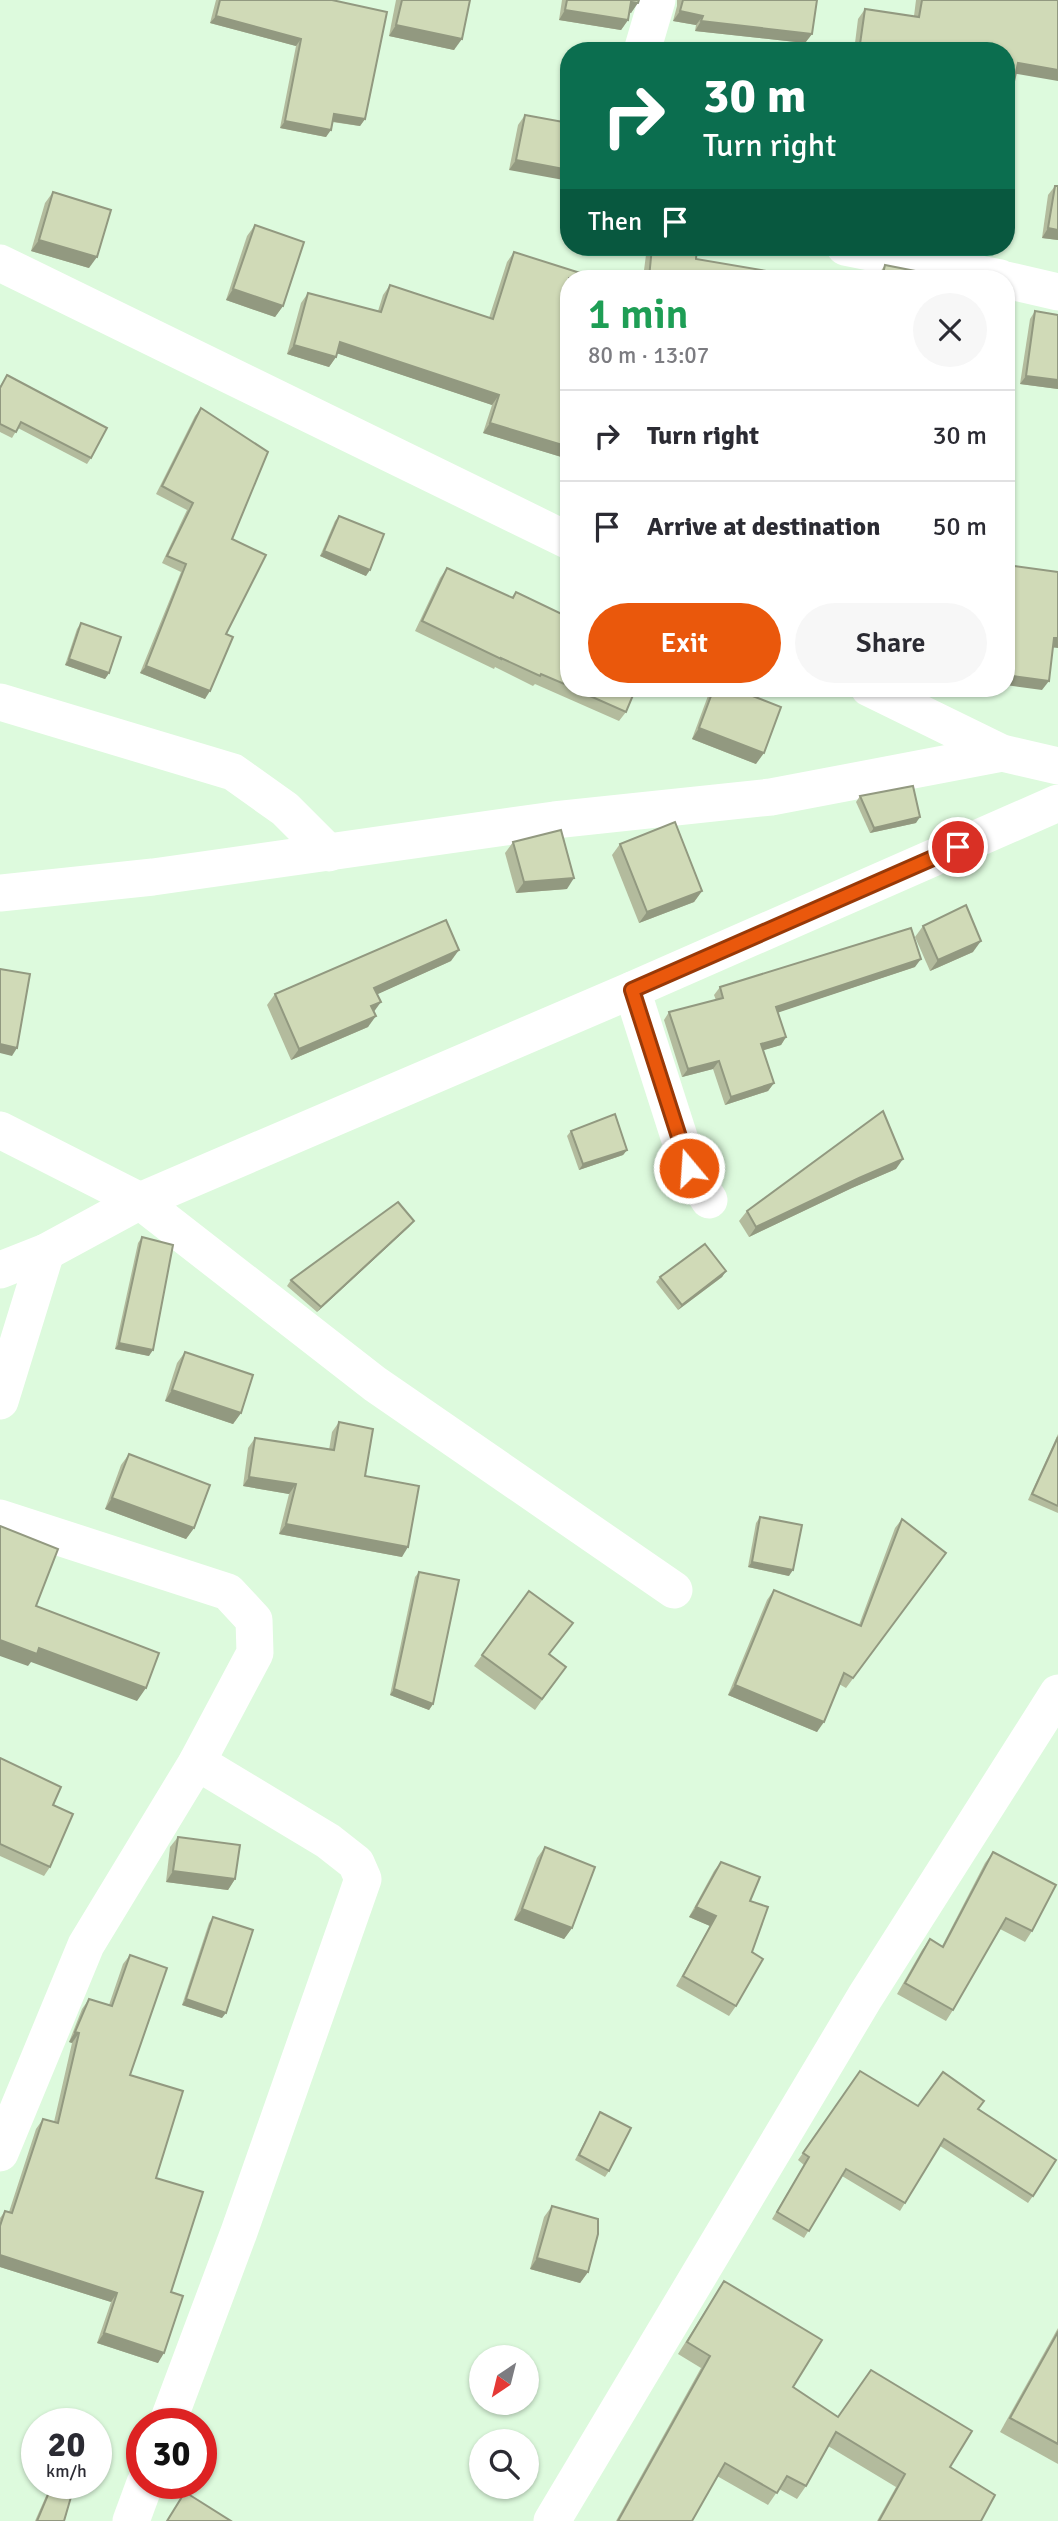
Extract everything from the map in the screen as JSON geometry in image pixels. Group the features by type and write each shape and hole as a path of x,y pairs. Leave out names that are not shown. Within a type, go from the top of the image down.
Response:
{"street":[{"path":"645,42 657,0"},
{"path":"890,256 960,270"},
{"path":"0,263 560,537"},
{"path":"1015,282 1058,292"},
{"path":"887,697 1002,753 1058,766"},
{"path":"0,702 233,772 285,809 329,853"},
{"path":"0,893 153,877 554,820 771,797 1002,753"},
{"path":"0,1270 46,1252 140,1200 632,990 1058,803"},
{"path":"632,990 689,1168 709,1200"},
{"path":"0,1130 140,1200 375,1384 674,1590"},
{"path":"0,1401 46,1252"},
{"path":"0,1518 228,1592 254,1620 255,1653 197,1762 86,1945 0,2153"},
{"path":"552,2521 865,1997 1058,1693"},
{"path":"173,2408 239,2232 363,1879 356,1863 328,1841 197,1762"},
{"path":"131,2521 139,2499"}],"building":[{"path":"220,0 332,0 387,12 365,119 334,114 331,130 285,121 301,39 216,16"},
{"path":"402,0 470,0 462,39 396,25"},
{"path":"567,0 639,0 638,3 631,2 628,20 565,10"},
{"path":"683,0 817,0 812,34 701,21 703,16 680,11"},
{"path":"922,0 1058,0 1058,70 1018,63 1015,77 1015,42 860,42 865,9 919,17"},
{"path":"525,115 560,121 560,168 516,160"},
{"path":"1055,186 1058,186 1058,230 1048,228"},
{"path":"53,192 111,210 97,257 39,240"},
{"path":"255,225 304,242 283,306 233,289"},
{"path":"514,252 571,270 560,270 560,444 490,423 499,395 340,342 336,357 294,345 308,293 381,312 390,285 493,319"},
{"path":"651,256 696,256 696,259 760,270 650,270"},
{"path":"885,265 910,270 884,270"},
{"path":"1035,311 1058,315 1058,380 1026,376"},
{"path":"7,375 107,428 91,458 21,422 16,432 0,424 0,388"},
{"path":"201,408 268,452 232,539 266,555 226,634 233,637 210,691 146,666 186,564 167,556 193,503 162,486"},
{"path":"339,516 384,534 370,570 324,551"},
{"path":"1015,566 1058,572 1058,638 1054,638 1049,681 1015,676"},
{"path":"447,568 513,598 516,592 560,613 560,682 501,659 422,621"},
{"path":"81,623 121,637 109,673 69,659"},
{"path":"592,697 632,697 626,712"},
{"path":"711,697 755,697 781,707 764,753 699,728"},
{"path":"913,786 920,817 874,828 860,796"},
{"path":"675,822 702,891 647,912 620,844"},
{"path":"561,830 574,878 524,882 513,842"},
{"path":"966,905 981,941 938,960 923,926"},
{"path":"446,920 459,950 374,988 381,1002 371,1006 376,1016 299,1049 275,994"},
{"path":"911,928 921,959 776,1007 786,1037 761,1044 774,1083 731,1097 719,1061 688,1069 669,1012 723,998 720,987"},
{"path":"0,969 30,974 17,1048 0,1044"},
{"path":"883,1111 903,1159 756,1227 747,1211"},
{"path":"615,1114 627,1150 583,1164 571,1131"},
{"path":"398,1202 414,1221 321,1307 291,1280"},
{"path":"142,1237 173,1245 153,1350 119,1343"},
{"path":"705,1244 726,1271 682,1305 660,1277"},
{"path":"185,1352 253,1375 241,1413 172,1390"},
{"path":"339,1422 373,1429 365,1476 419,1486 408,1547 286,1524 296,1484 249,1477 255,1438 334,1450"},
{"path":"1058,1437 1058,1506 1032,1494"},
{"path":"129,1454 210,1485 194,1528 112,1498"},
{"path":"760,1517 802,1525 793,1570 752,1562"},
{"path":"902,1519 946,1553 853,1678 844,1673 824,1722 735,1685 774,1590 861,1626"},
{"path":"0,1526 58,1549 36,1606 159,1653 146,1688 39,1648 37,1654 0,1640"},
{"path":"419,1572 459,1580 433,1704 394,1689"},
{"path":"529,1591 573,1623 549,1654 566,1667 542,1699 482,1655"},
{"path":"0,1758 61,1787 53,1805 73,1814 50,1867 0,1844"},
{"path":"178,1837 240,1845 235,1879 173,1871"},
{"path":"545,1847 595,1867 572,1928 522,1909"},
{"path":"993,1852 1056,1885 1032,1931 1006,1918 953,2010 905,1983 930,1939 943,1947"},
{"path":"721,1862 760,1877 750,1901 768,1907 752,1952 763,1959 736,2006 683,1976 716,1916 696,1907"},
{"path":"213,1917 253,1930 226,2013 186,1999"},
{"path":"130,1955 167,1968 130,2075 183,2091 156,2178 203,2192 171,2292 183,2296 164,2353 104,2333 117,2293 0,2255 0,2226 5,2211 12,2213 43,2119 58,2123 79,2033 75,2032 89,1999 112,2006"},
{"path":"860,2071 918,2106 943,2072 984,2101 978,2109 1056,2160 1033,2196 944,2139 905,2203 846,2169 809,2231 777,2212 809,2157 803,2153"},
{"path":"600,2112 631,2128 609,2171 579,2155"},
{"path":"552,2206 598,2219 598,2234 588,2272 537,2258"},
{"path":"724,2281 822,2340 793,2387 838,2417 871,2370 972,2431 950,2467 995,2495 981,2521 879,2521 905,2474 836,2432 806,2486 787,2476 777,2493 725,2463 692,2521 618,2521 710,2356 687,2342"},
{"path":"1058,2332 1058,2444 1010,2418"},
{"path":"46,2499 70,2499 64,2521 37,2521"},
{"path":"181,2499 196,2499 231,2521 167,2521"}],"route":[{"path":"689,1168 632,990 958,847"}]}
